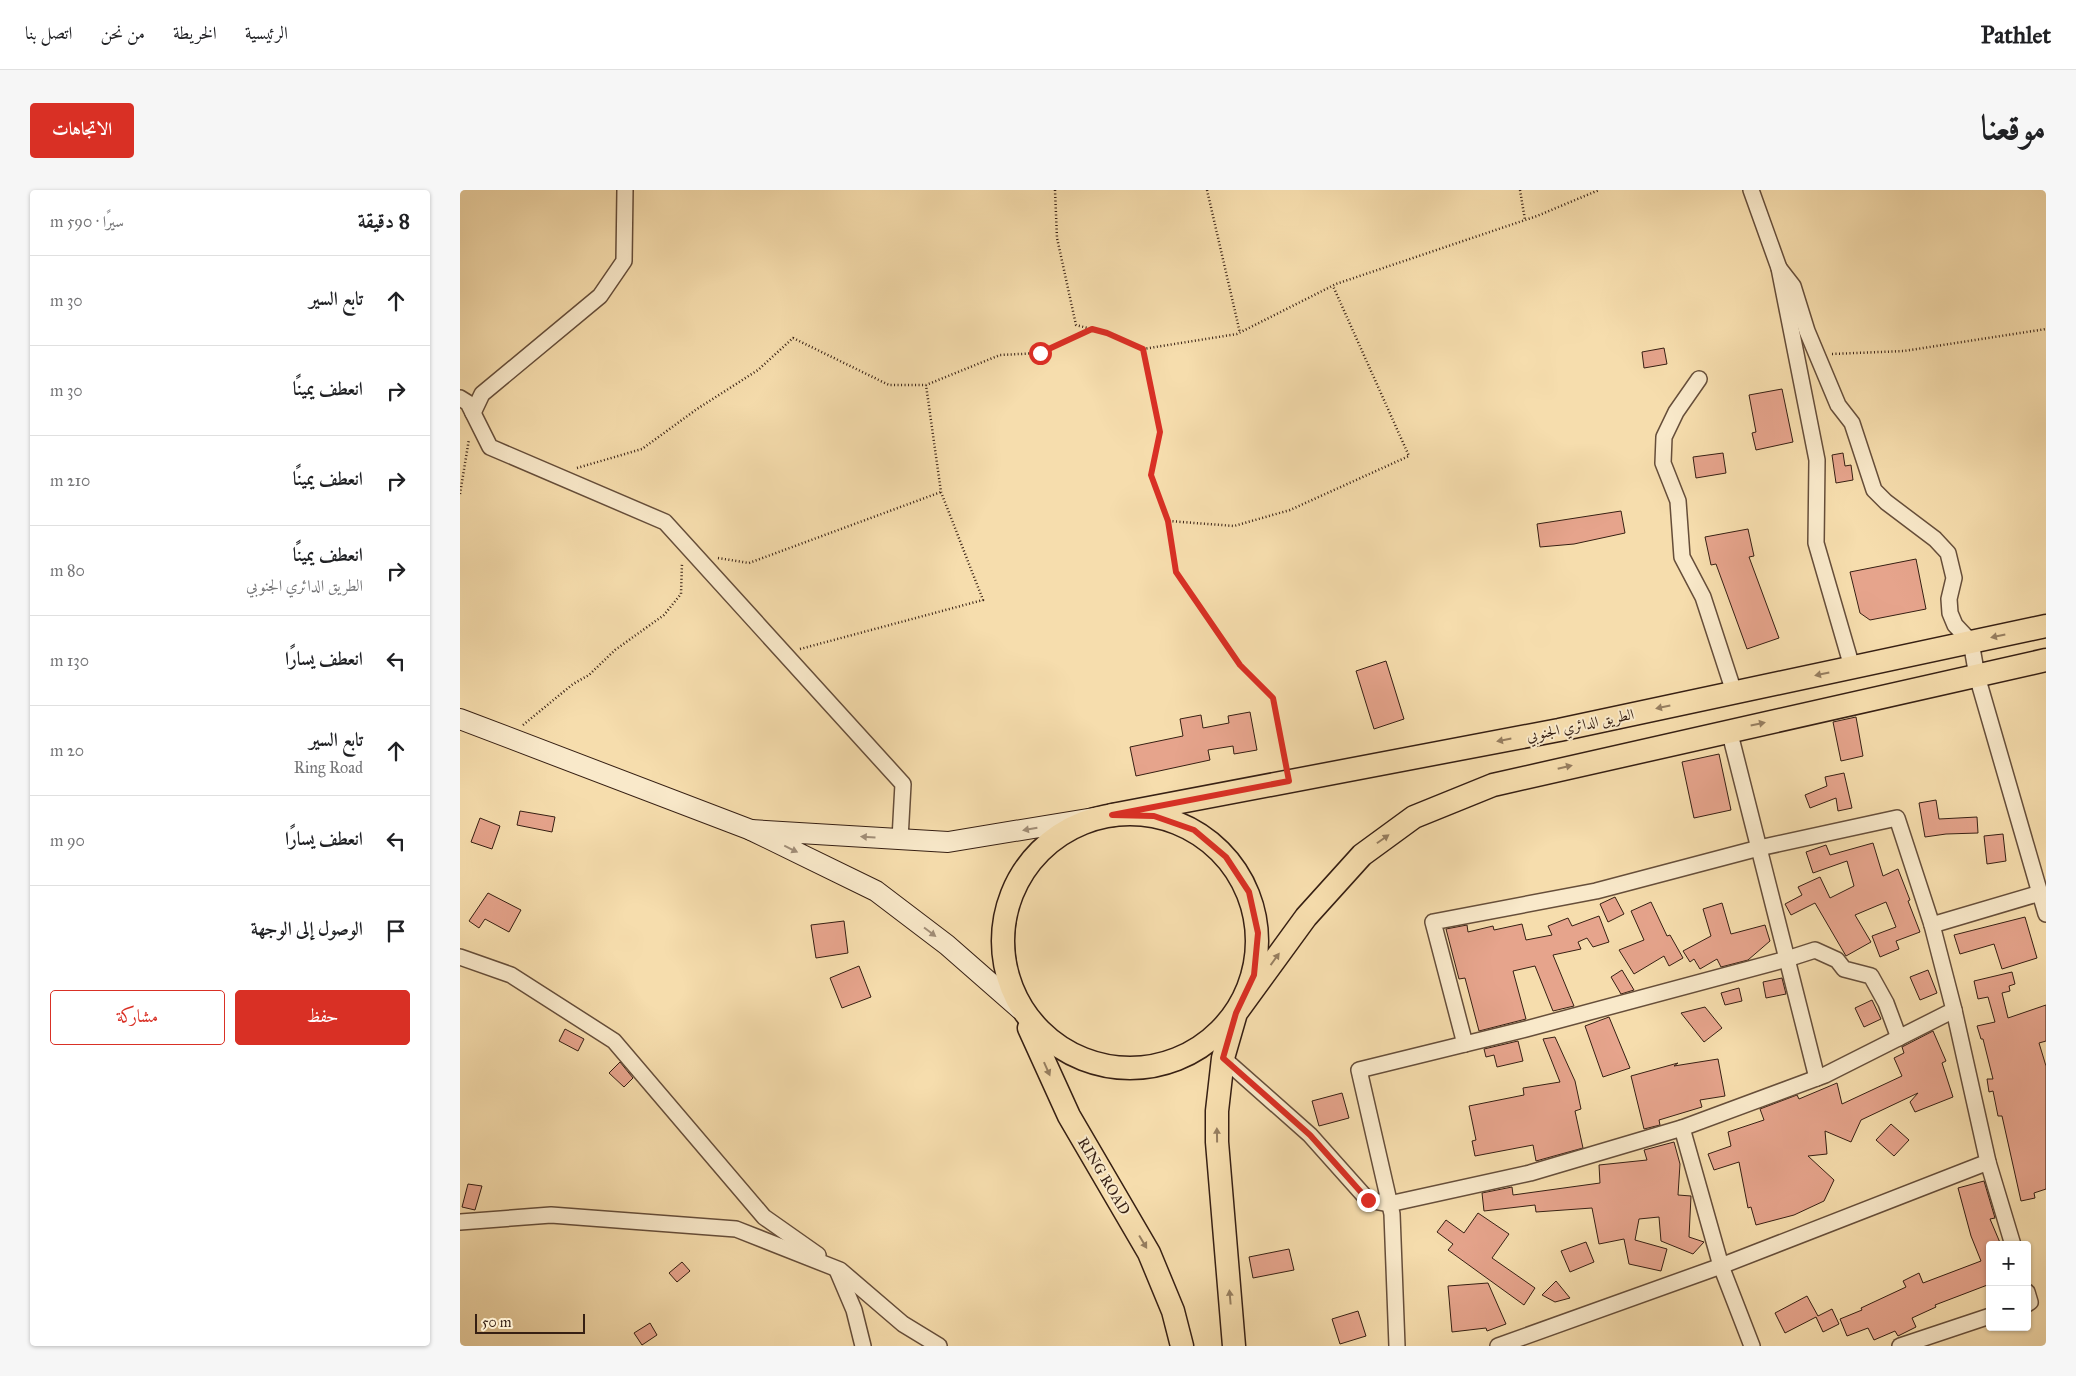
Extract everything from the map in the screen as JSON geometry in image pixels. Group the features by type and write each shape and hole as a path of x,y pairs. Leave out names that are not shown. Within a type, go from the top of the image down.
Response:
{"main road":[{"name":"الطريق الدائري الجنوبي","path":"1112,815 1559,730 2046,626"},
{"path":"1020,1009 1048,1041 1085,1062 1127,1069 1169,1063 1207,1044 1236,1013 1306,917 1362,855 1414,817 1494,785 1729,730 2046,660"},
{"path":"1112,815 1154,816 1194,830 1226,857 1249,892 1258,933 1254,975 1236,1013 1223,1058 1217,1110 1217,1142 1234,1346"},
{"name":"RING ROAD","path":"1112,815 1072,827 1037,852 1013,887 1001,928 1004,970 1068,1116 1149,1252 1173,1311 1182,1346"}],"street":[{"path":"473,413 482,394 600,296 624,261 625,190"},
{"path":"1752,190 1779,268 1817,460 1816,543 1852,667"},
{"path":"1779,268 1793,286 1807,331 1818,353 1838,405 1852,423 1874,490 1886,502 1935,539 1948,553 1954,578 1949,599 1950,613 1955,625 1970,642 1977,676 2046,914"},
{"path":"1699,379 1676,412 1664,438 1663,463 1678,501 1682,557 1703,597 1734,692"},
{"path":"460,398 468,403 490,447 664,522 903,784 900,839"},
{"path":"460,719 751,830 876,891 946,945 1020,1009"},
{"path":"1729,730 1817,1078"},
{"path":"751,830 948,842 1112,815"},
{"path":"1465,1044 1433,922 1596,891 1759,848 1897,818 1932,925 1954,1010 1988,1162 2012,1241"},
{"path":"1932,925 2040,893"},
{"path":"1397,1346 1389,1204 1359,1070 1465,1044 1815,950 1837,960 1844,969 1871,976 1886,1003 1899,1038"},
{"path":"460,957 511,975 614,1042 764,1217 838,1269 904,1324 939,1346"},
{"path":"1223,1058 1310,1135 1368,1200 1389,1204 1530,1173 1682,1128 1817,1078 1954,1010"},
{"path":"1682,1128 1721,1266 1752,1346"},
{"path":"1498,1346 1721,1266 1988,1162"},
{"path":"460,1222 551,1215 736,1228 838,1269 854,1310 863,1346"},
{"path":"1900,1346 1986,1317"}],"path":[{"path":"1055,190 1056,238 1076,325 1107,333 1143,349 1240,333 1332,286 1525,220 1599,190"},
{"path":"1207,190 1240,333"},
{"path":"1520,190 1525,220"},
{"path":"1168,521 1234,526 1290,510 1409,456 1332,286"},
{"path":"555,475 642,449 697,409 758,370 793,338 889,385 926,385 1000,355 1040,353 1092,329"},
{"path":"1818,353 1904,351 2046,329"},
{"path":"1143,349 1160,432 1151,475 1168,521 1176,572 1240,665 1273,698 1289,781"},
{"path":"784,653 983,600 941,492 926,385"},
{"path":"460,494 473,413"},
{"path":"508,737 573,684 589,675 615,650 664,615 681,594 682,560 694,554 749,563 941,492"}],"building":[{"path":"1664,348 1667,364 1644,368 1642,352"},
{"path":"1782,389 1793,442 1756,450 1752,433 1756,432 1749,395"},
{"path":"1723,453 1726,473 1696,478 1693,457"},
{"path":"1843,453 1845,466 1851,465 1853,480 1836,483 1832,455"},
{"path":"1621,511 1625,533 1574,544 1540,547 1537,524"},
{"path":"1748,529 1754,556 1749,557 1779,638 1747,649 1716,564 1711,565 1705,537"},
{"path":"1916,559 1926,609 1870,620 1860,613 1850,572"},
{"path":"1386,661 1404,719 1374,729 1356,671"},
{"path":"1250,712 1257,750 1234,754 1233,746 1208,750 1210,760 1136,776 1130,747 1183,736 1180,719 1201,715 1203,728 1229,723 1228,716"},
{"path":"1856,717 1863,756 1841,761 1833,722"},
{"path":"1719,754 1731,810 1694,818 1682,762"},
{"path":"1844,773 1852,808 1838,811 1836,798 1810,808 1805,795 1827,786 1825,777"},
{"path":"1936,800 1939,819 1977,817 1978,833 1925,837 1919,803"},
{"path":"520,811 555,817 552,832 517,825"},
{"path":"480,818 500,826 492,849 471,842"},
{"path":"2003,834 2006,861 1987,864 1984,836"},
{"path":"1873,843 1883,876 1898,869 1920,932 1896,941 1899,949 1880,957 1872,936 1896,927 1886,902 1855,915 1871,942 1846,956 1815,903 1791,915 1785,904 1802,895 1798,887 1820,877 1830,898 1854,886 1847,861 1813,873 1806,852 1826,845 1830,855"},
{"path":"488,893 521,910 509,932 485,919 479,928 469,921"},
{"path":"1615,897 1624,914 1608,922 1600,904"},
{"path":"1651,902 1667,936 1670,935 1683,958 1669,966 1664,956 1634,974 1619,950 1644,940 1631,911"},
{"path":"1722,903 1731,934 1765,925 1770,941 1748,960 1721,967 1717,959 1700,969 1694,959 1690,962 1683,951 1711,936 1703,909"},
{"path":"1599,916 1609,942 1593,947 1587,938 1578,942 1581,949 1553,955 1574,1006 1553,1011 1535,966 1513,971 1526,1019 1479,1031 1465,978 1459,979 1446,929 1467,925 1468,932 1493,926 1494,930 1522,924 1526,940 1552,935 1548,926 1568,918 1572,926"},
{"path":"2025,917 2037,958 2002,969 1994,944 1960,954 1954,935"},
{"path":"844,921 848,953 816,958 811,925"},
{"path":"859,966 871,997 842,1008 830,978"},
{"path":"1622,970 1634,990 1621,994 1611,977"},
{"path":"1928,970 1937,993 1920,1000 1910,977"},
{"path":"2012,972 2015,984 2009,986 2010,991 2002,993 2008,1018 2046,1005 2046,1041 2039,1043 2046,1066 2046,1189 2034,1193 2035,1198 2021,1201 2002,1116 1998,1116 1993,1091 1989,1092 1987,1079 1993,1079 1983,1039 1981,1039 1977,1026 1995,1022 1988,997 1978,999 1974,981"},
{"path":"1782,978 1786,994 1766,998 1763,982"},
{"path":"1739,988 1742,1001 1725,1005 1721,993"},
{"path":"1872,1000 1881,1019 1864,1027 1855,1008"},
{"path":"1705,1007 1722,1028 1704,1042 1681,1013"},
{"path":"1609,1017 1630,1068 1603,1077 1585,1026"},
{"path":"565,1029 584,1039 578,1051 559,1041"},
{"path":"1933,1031 1946,1061 1942,1063 1953,1097 1915,1112 1910,1102 1918,1093 1861,1120 1851,1142 1825,1131 1827,1154 1808,1156 1834,1180 1824,1201 1794,1215 1756,1225 1751,1207 1748,1208 1739,1162 1714,1170 1708,1154 1731,1146 1728,1132 1764,1120 1760,1109 1797,1095 1799,1099 1837,1083 1842,1104 1902,1076 1894,1058 1904,1053 1902,1047"},
{"path":"1555,1037 1575,1081 1581,1109 1575,1111 1583,1148 1536,1161 1533,1145 1475,1156 1472,1141 1476,1140 1469,1106 1524,1095 1523,1088 1560,1082 1543,1039"},
{"path":"1518,1041 1523,1061 1497,1067 1494,1055 1486,1057 1484,1049"},
{"path":"1718,1059 1725,1096 1700,1100 1702,1107 1659,1120 1660,1125 1644,1129 1631,1076 1678,1063 1674,1066"},
{"path":"620,1062 633,1078 624,1087 609,1073"},
{"path":"1342,1093 1349,1118 1319,1126 1312,1101"},
{"path":"1891,1124 1909,1140 1894,1156 1876,1140"},
{"path":"1674,1142 1680,1164 1678,1195 1691,1196 1689,1237 1704,1242 1693,1254 1661,1241 1659,1217 1639,1219 1635,1240 1667,1249 1661,1271 1629,1264 1624,1239 1599,1244 1592,1208 1536,1212 1535,1205 1484,1211 1482,1193 1512,1187 1513,1195 1600,1183 1599,1165 1647,1160 1644,1150"},
{"path":"1984,1181 1995,1218 1990,1219 1999,1241 1986,1241 1986,1286 1935,1305 1936,1307 1912,1318 1916,1327 1898,1336 1895,1331 1874,1340 1868,1328 1847,1336 1840,1319 1906,1287 1903,1281 1919,1273 1923,1283 1981,1261 1971,1236 1958,1188"},
{"path":"468,1184 482,1186 475,1210 462,1207"},
{"path":"1478,1213 1509,1234 1492,1258 1535,1288 1524,1305 1448,1250 1453,1244 1437,1232 1446,1220 1464,1233"},
{"path":"1586,1242 1594,1262 1570,1272 1561,1251"},
{"path":"1289,1249 1294,1270 1253,1278 1249,1257"},
{"path":"682,1262 690,1271 677,1282 669,1273"},
{"path":"1556,1281 1570,1298 1555,1302 1542,1295"},
{"path":"1488,1283 1506,1324 1487,1331 1486,1328 1452,1332 1448,1286"},
{"path":"1807,1296 1818,1316 1832,1309 1839,1324 1823,1332 1816,1317 1785,1333 1775,1313"},
{"path":"1358,1311 1366,1336 1340,1344 1332,1319"},
{"path":"650,1323 657,1335 642,1345 634,1333"}],"route":[{"path":"1040,353 1092,329 1107,333 1143,349 1160,432 1151,475 1168,521 1176,572 1240,665 1273,698 1289,781 1112,815 1154,816 1194,830 1226,857 1249,892 1258,933 1254,975 1236,1013 1223,1058 1310,1135 1368,1200"}]}
